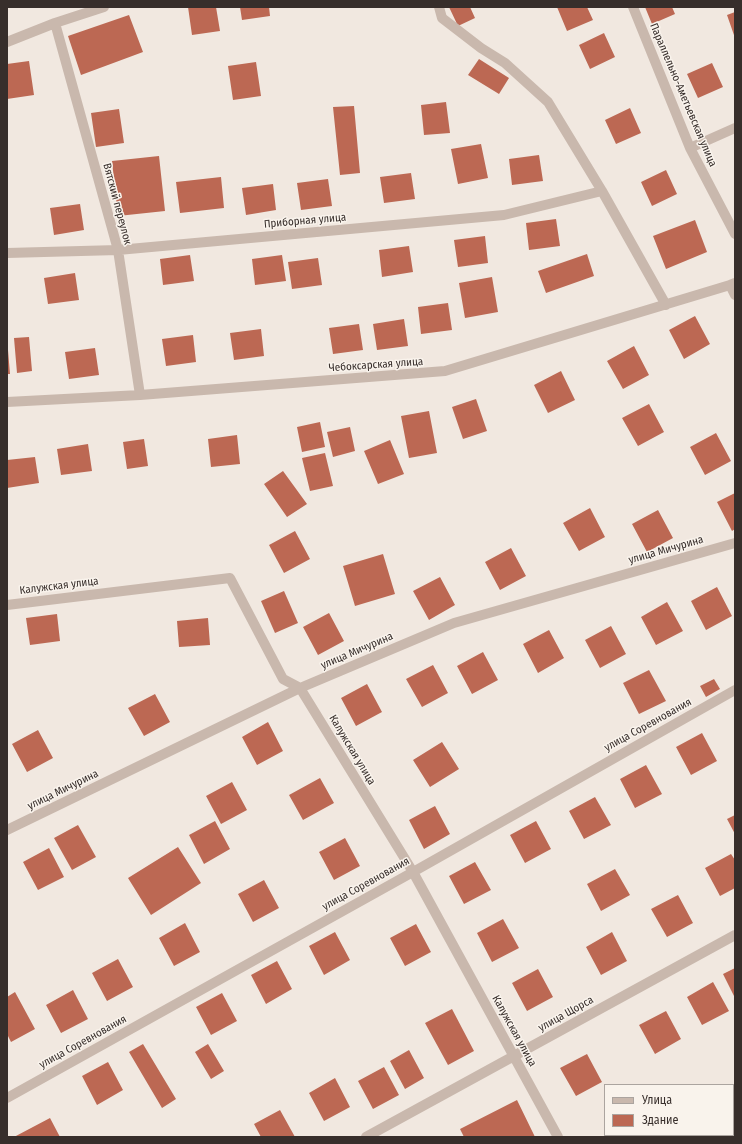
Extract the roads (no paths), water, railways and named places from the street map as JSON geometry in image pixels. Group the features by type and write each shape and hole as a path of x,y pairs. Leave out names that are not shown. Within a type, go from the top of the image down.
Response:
{"street":[{"path":"7,42 55,23 104,7"},
{"path":"439,7 442,18 481,48 505,62 548,102 602,191 666,305"},
{"name":"Параллельно-Аметьевская улица","path":"633,7 690,148 735,234"},
{"name":"Вятский переулок","path":"55,23 118,250 140,395"},
{"path":"690,148 735,128"},
{"name":"Приборная улица","path":"7,253 118,250 504,215 602,191"},
{"path":"733,284 735,295"},
{"name":"Чебоксарская улица","path":"7,402 140,395 445,371 733,284"},
{"name":"улица Мичурина","path":"7,830 300,688 454,623 735,543"},
{"name":"Калужская улица","path":"7,605 230,578 283,679 300,688 413,872 558,1137"},
{"name":"улица Соревнования","path":"7,1098 413,872 735,690"},
{"name":"улица Щорса","path":"366,1137 735,935"}]}
